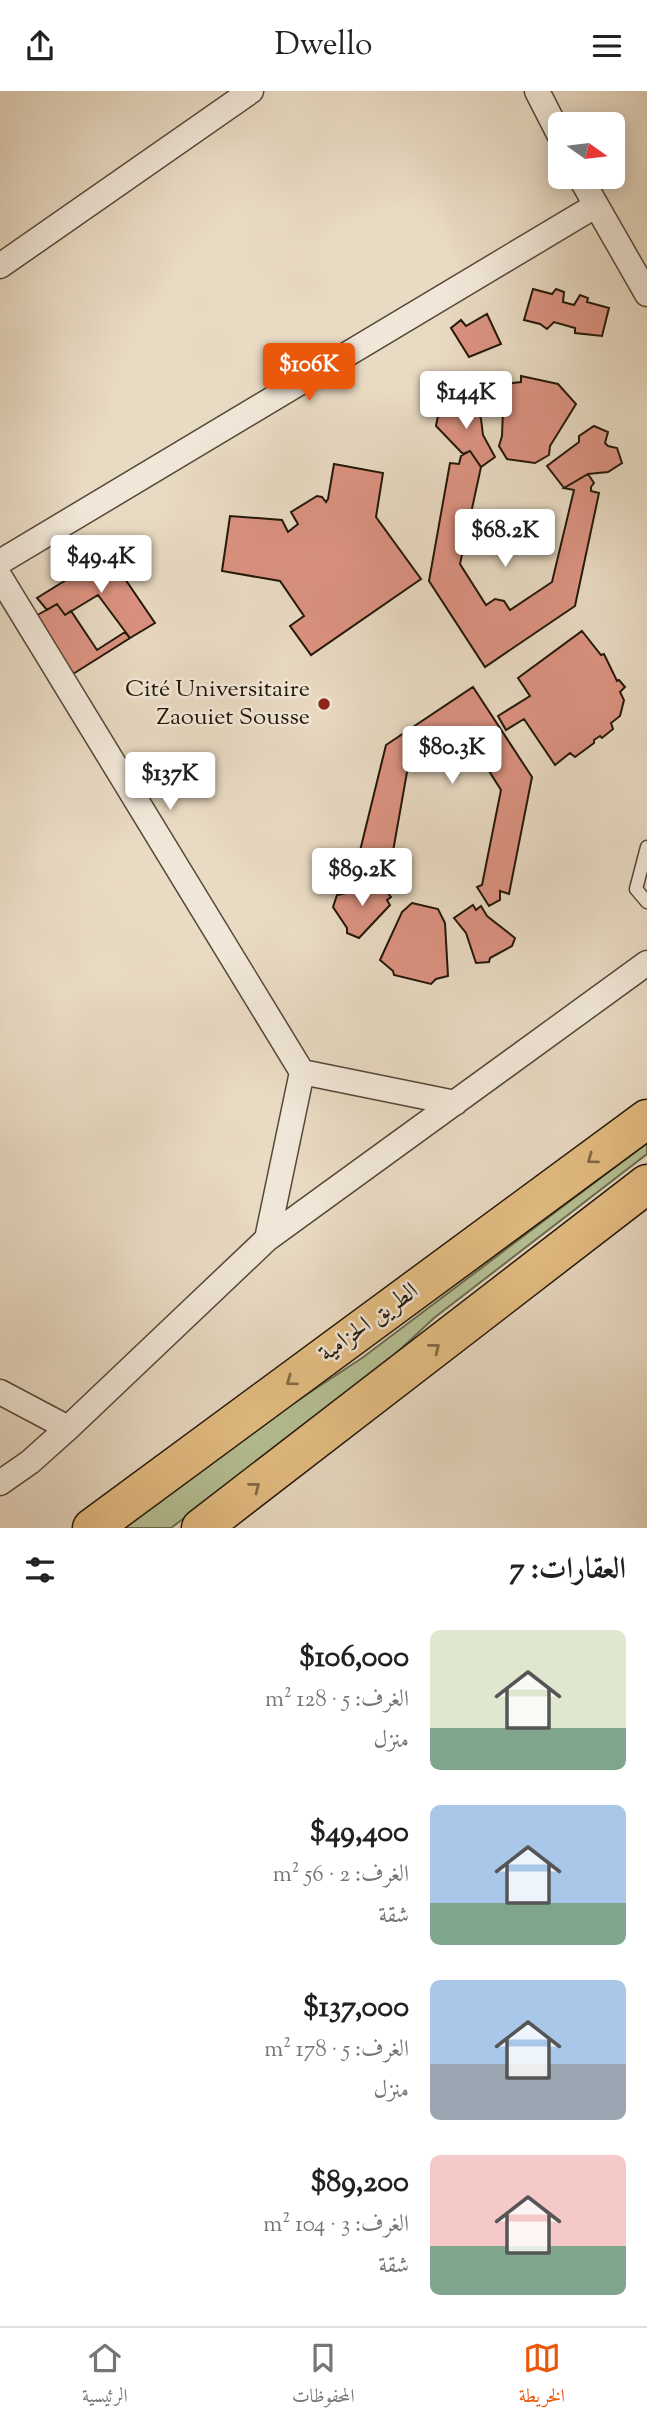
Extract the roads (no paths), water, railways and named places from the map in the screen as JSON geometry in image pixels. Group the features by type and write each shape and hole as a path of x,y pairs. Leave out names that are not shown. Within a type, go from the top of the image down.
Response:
{"highway":[{"name":"الطريق الحزامية","path":"92,1528 647,1119"},
{"path":"201,1528 647,1184"}],"street":[{"path":"537,91 548,113"},
{"path":"0,266 247,92"},
{"path":"586,189 647,295"},
{"path":"0,562 595,206"},
{"path":"0,577 302,1072 267,1239"},
{"path":"0,1483 30,1462 68,1428 267,1239 647,963"},
{"path":"302,1072 456,1103"},
{"path":"0,1392 68,1428"}],"lane":[{"path":"647,847 636,889 647,902"}],"place":[{"name":"Cité Universitaire Zaouiet Sousse","path":"324,704"}]}
